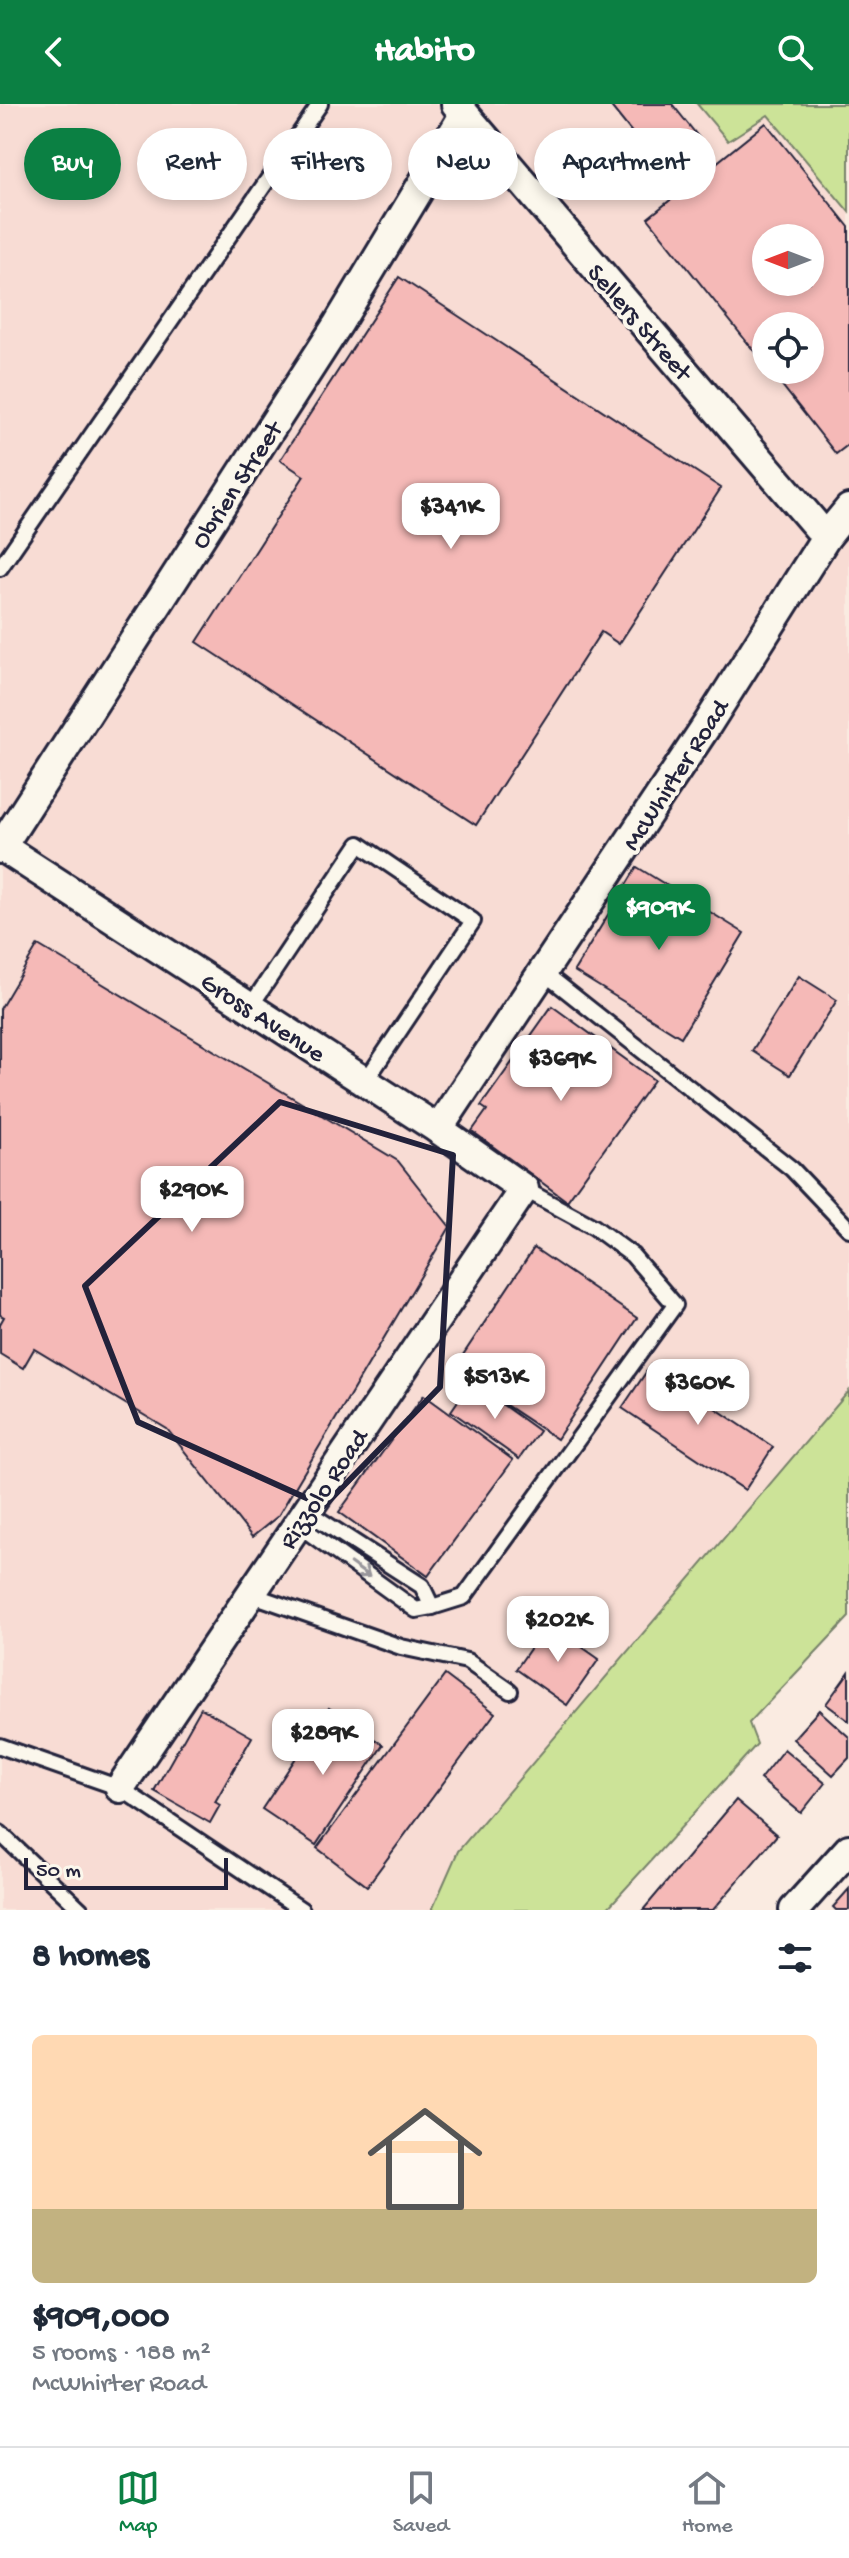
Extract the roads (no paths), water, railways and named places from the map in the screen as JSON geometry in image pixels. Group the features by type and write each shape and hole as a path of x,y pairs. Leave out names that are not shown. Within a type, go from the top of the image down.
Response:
{"street":[{"name":"Sellers Street","path":"460,110 826,537"},
{"name":"Obrien Street","path":"1,847 338,324 460,110"},
{"name":"McWhirter Road","path":"438,1129 707,725 826,537 849,509"},
{"name":"Gross Avenue","path":"1,847 438,1129 524,1189"},
{"name":"Rizzolo Road","path":"120,1788 524,1189"},
{"path":"794,1910 849,1849"}],"lane":[{"path":"0,568 320,104"},
{"path":"250,1007 359,844 473,921 365,1082"},
{"path":"543,972 792,1169 849,1229"},
{"path":"302,1517 416,1610 464,1597 675,1305 632,1255 594,1227 524,1189"},
{"path":"302,1517 422,1586 432,1607"},
{"path":"250,1594 401,1647 467,1661 510,1691"},
{"path":"0,1746 120,1788 302,1910"},
{"path":"0,1833 81,1910"}]}
